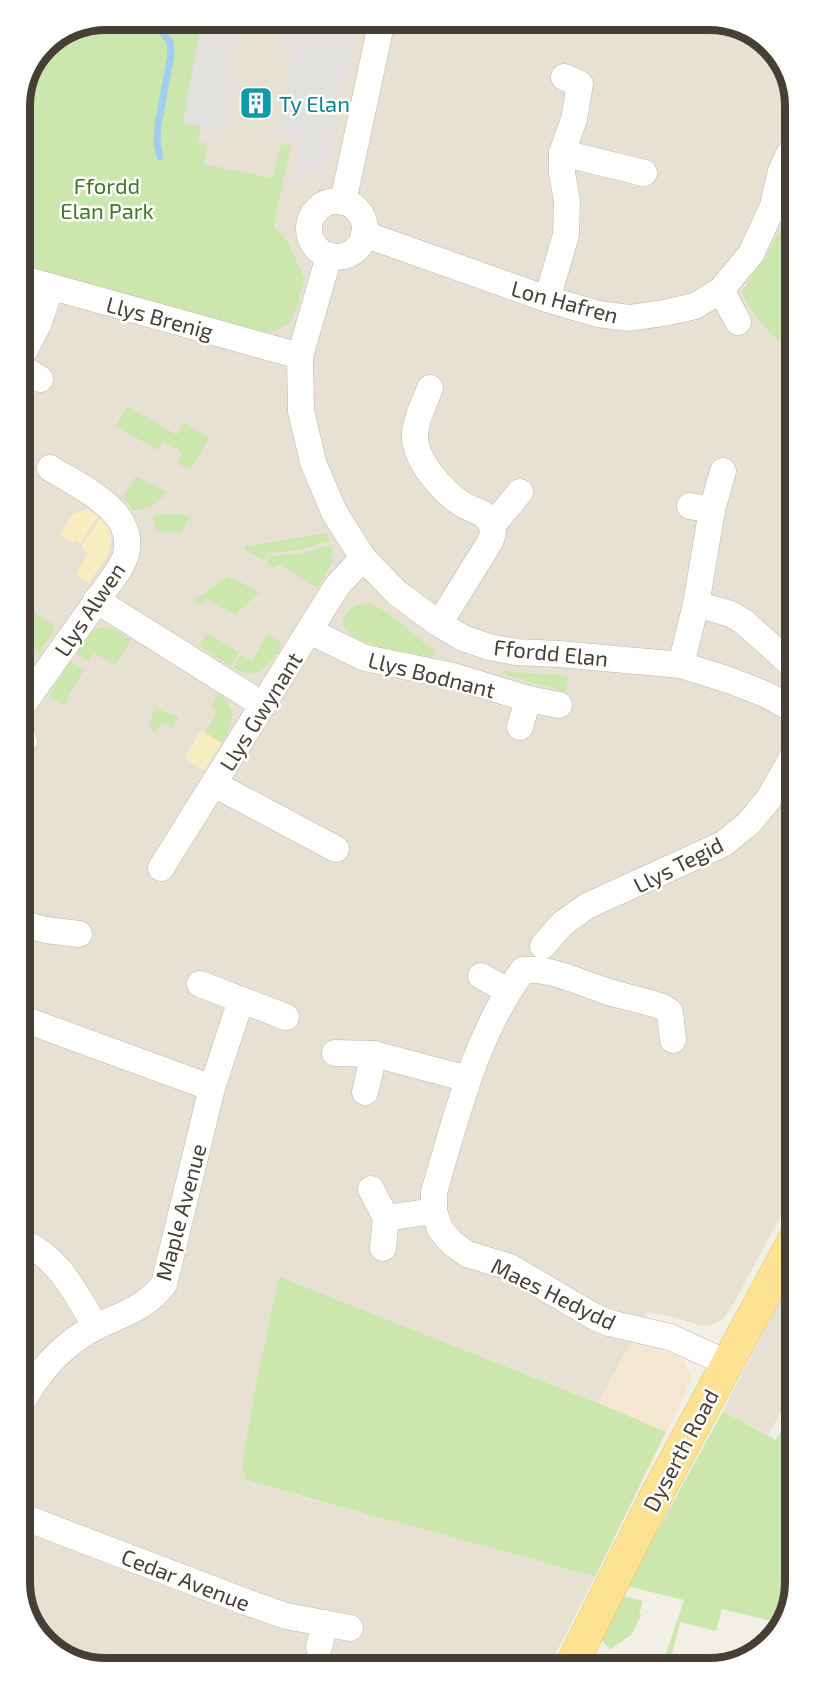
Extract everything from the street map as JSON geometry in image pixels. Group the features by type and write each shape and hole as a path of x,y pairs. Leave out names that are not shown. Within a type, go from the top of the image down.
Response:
{"main road":[{"name":"Dyserth Road","path":"582,1658 658,1492 785,1257"}],"street":[{"path":"343,202 380,30"},
{"path":"547,299 561,260 566,236 567,201 562,173 562,153 574,119 580,84 564,77"},
{"path":"562,153 644,173"},
{"name":"Lon Hafren","path":"364,234 547,299 598,314 629,318 664,313 695,306 722,290 751,254 781,208 781,171 785,162"},
{"path":"343,202 351,205 362,217 364,234 355,250 347,255 329,256 315,246 309,230 310,221 326,203 343,202"},
{"name":"Ffordd Elan","path":"329,256 300,356 301,411 313,462 334,512 363,558 397,593 439,624 463,638 489,647 516,652 681,665 729,680 767,695 785,705"},
{"name":"Llys Brenig","path":"30,281 300,356"},
{"path":"30,340 38,325 51,287"},
{"path":"722,290 738,322"},
{"path":"430,388 416,425 415,439 418,453 449,495 464,506 483,514 494,533 439,624"},
{"name":"Llys Alwen","path":"30,695 118,571 126,553 124,529 120,518 112,508 68,493 50,468"},
{"path":"681,665 696,604 701,508 723,471"},
{"path":"492,526 520,492"},
{"name":"Llys Gwynant","path":"161,868 337,586 363,558"},
{"path":"96,600 263,705"},
{"path":"696,604 714,608 738,618 785,659"},
{"name":"Llys Bodnant","path":"309,631 365,658 453,676 528,699 559,705"},
{"path":"520,728 528,699"},
{"name":"Llys Tegid","path":"543,946 582,896 723,844 749,822 768,800 785,770"},
{"path":"214,784 336,849"},
{"path":"30,926 79,934"},
{"path":"386,1218 434,1211 434,1192 468,1079 488,1029 523,970 536,969 555,972 608,992 663,1007 670,1012 674,1040"},
{"path":"481,976 508,992"},
{"path":"200,984 286,1017"},
{"name":"Maple Avenue","path":"30,1388 68,1346 96,1327 147,1302 164,1284 212,1088 241,1000"},
{"path":"30,1022 212,1088"},
{"path":"335,1053 374,1054 468,1079"},
{"path":"365,1092 374,1054"},
{"path":"371,1189 386,1218 383,1248"},
{"name":"Maes Hedydd","path":"434,1211 440,1229 452,1243 467,1254 510,1267 601,1320 670,1337 727,1363"},
{"path":"30,1246 53,1262 96,1327"},
{"name":"Cedar Avenue","path":"30,1520 286,1616 322,1635 350,1628"}],"shaded area":[{"path":"106,30 714,30 734,34 759,49 775,68 784,91 785,1208 734,1303 723,1319 710,1326 699,1325 647,1312 598,1403 424,1335 269,1327 255,1389 242,1465 245,1479 313,1500 511,1552 595,1577 553,1658 91,1657 68,1648 52,1636 40,1620 31,1597 30,101 38,72 46,60 68,40 81,34"},
{"path":"200,30 248,30 245,41 235,39 231,60 235,61 232,76 239,78 228,132 211,129 208,144 198,142 201,126 183,122"},
{"path":"253,30 356,30 327,171 310,168 306,185 291,181 299,139 277,134 293,54 280,51 282,36"},
{"path":"785,1290 785,1405 768,1435 723,1411"},
{"path":"633,1338 684,1361 692,1378 666,1432 598,1403"}],"green space":[{"name":"Ffordd Elan Park","path":"106,30 200,30 183,122 201,126 198,142 208,144 203,164 273,178 281,144 291,146 273,227 287,240 304,278 298,305 289,324 273,332 255,332 30,267 30,101 38,72 56,49 68,40 81,34"},
{"path":"784,228 785,344 762,324 750,309 742,292 778,233"},
{"path":"127,406 177,435 184,423 210,438 190,470 177,463 183,453 163,441 157,450 116,426"},
{"path":"136,476 167,493 154,505 134,511 123,497"},
{"path":"183,514 191,517 181,532 158,531 155,528 153,516"},
{"path":"327,533 330,541 299,550 268,553 263,560 244,549 246,546"},
{"path":"331,545 333,561 318,588 278,564 275,568 266,562 270,556 301,554"},
{"path":"227,576 259,593 235,615 207,598 202,605 194,601"},
{"path":"366,603 384,610 402,624 435,651 433,657 369,643 347,632 342,624 347,612 357,605"},
{"path":"33,612 56,626 39,654 30,648 30,617"},
{"path":"100,627 111,628 131,640 116,666 94,653 88,661 75,653 90,632"},
{"path":"207,633 239,653 231,666 199,646"},
{"path":"268,634 283,644 269,664 257,672 250,673 233,668 241,655 252,661"},
{"path":"70,661 84,669 64,705 49,696"},
{"path":"503,671 569,676 565,692 503,674"},
{"path":"219,694 229,705 232,717 229,730 222,743 205,732 218,711 211,706"},
{"path":"155,708 179,717 172,728 162,722 155,733 149,725"},
{"path":"279,1277 666,1432 595,1577 245,1479 242,1465 255,1389"},
{"path":"723,1411 776,1440 785,1424 785,1582 777,1616 773,1622 722,1609 716,1631 680,1622 672,1654 686,1658 665,1658 684,1600 627,1586"},
{"path":"622,1596 643,1601 639,1614 641,1615 632,1634 610,1650 603,1641 602,1635"}],"sand":[{"path":"87,509 99,515 80,544 76,541 74,544 59,535 73,514"},
{"path":"101,517 111,536 111,544 105,560 88,583 75,575 88,553 82,549 82,545"},
{"path":"201,730 222,743 204,771 184,758"}],"waterway":[{"path":"157,30 170,42 171,55 158,125 157,143 160,157"}],"place":[{"name":"Ty Elan","path":"256,103"}]}
